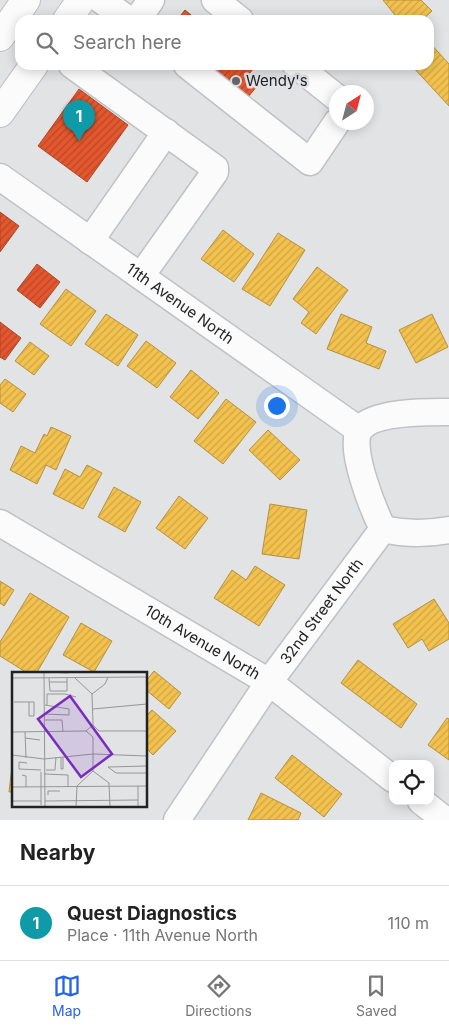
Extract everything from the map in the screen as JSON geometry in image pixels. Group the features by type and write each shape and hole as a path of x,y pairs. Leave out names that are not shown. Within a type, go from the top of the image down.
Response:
{"highway":[{"path":"15,15 26,0"},
{"path":"70,15 81,0"},
{"path":"0,37 15,16"},
{"path":"0,113 30,70"}],"street":[{"path":"102,0 122,15"},
{"path":"140,15 151,0"},
{"path":"215,0 234,15"},
{"path":"79,70 211,165 215,172 141,276"},
{"path":"193,70 310,162 332,130"},
{"path":"302,70 329,91"},
{"path":"90,241 166,132"},
{"name":"11th Avenue North","path":"0,177 359,430"},
{"path":"449,412 419,412 386,417 367,423 359,430 357,444 370,502 383,529 408,533 432,533 449,530"},
{"name":"10th Avenue North","path":"0,524 269,682 389,776"},
{"name":"32nd Street North","path":"177,820 269,682 383,529"},
{"path":"426,805 445,820"}],"building: Homes":[{"path":"383,0 421,0 432,11 428,15 395,15"},
{"path":"434,48 449,64 449,106 416,70 434,70"},
{"path":"223,230 254,254 234,282 201,259"},
{"path":"278,233 305,250 270,306 242,289"},
{"path":"317,267 348,290 316,334 301,323 309,312 293,299"},
{"path":"66,289 96,311 71,346 40,324"},
{"path":"106,314 138,335 118,366 85,344"},
{"path":"341,314 372,327 366,343 386,351 379,369 327,349"},
{"path":"432,314 448,347 416,363 399,330"},
{"path":"146,341 176,363 157,388 127,366"},
{"path":"30,342 49,356 34,375 15,361"},
{"path":"191,370 219,393 198,419 170,397"},
{"path":"5,379 26,394 13,412 0,403 0,385"},
{"path":"226,399 256,422 223,464 194,441"},
{"path":"51,427 71,436 56,470 46,465 37,484 10,470 21,446 35,453 44,434 47,436"},
{"path":"268,430 300,460 280,480 249,450"},
{"path":"87,465 102,473 83,509 53,494 65,469 80,477"},
{"path":"114,487 141,502 125,532 98,517"},
{"path":"179,496 208,518 185,549 156,528"},
{"path":"270,504 307,510 299,559 262,554"},
{"path":"255,566 285,585 259,626 214,598 232,570 246,580"},
{"path":"0,581 14,590 4,606 0,603"},
{"path":"30,593 69,617 37,672 26,672 0,656 0,642"},
{"path":"434,599 449,623 449,639 429,651 422,639 408,648 393,624"},
{"path":"81,623 112,641 94,672 63,655"},
{"path":"358,660 417,704 401,728 341,683"},
{"path":"154,671 181,693 169,709 148,692 148,678"},
{"path":"152,710 176,731 153,755 148,750 148,714"},
{"path":"447,718 449,719 449,760 428,745"},
{"path":"292,755 342,794 324,817 275,778"},
{"path":"12,766 12,792 9,792"},
{"path":"261,793 301,813 298,820 248,820"}],"building: Shops":[{"path":"185,10 191,15 181,15"},
{"name":"Wendy's","path":"205,70 252,70 247,77 258,85 243,103"},
{"path":"79,89 128,125 87,182 38,146"},
{"path":"0,212 19,226 0,252"},
{"path":"37,264 60,282 40,308 17,290"},
{"path":"0,322 21,338 5,360 0,357"}],"place":[{"name":"Wendy's","path":"236,81"},
{"name":"Quest Diagnostics","path":"79,141"}]}
